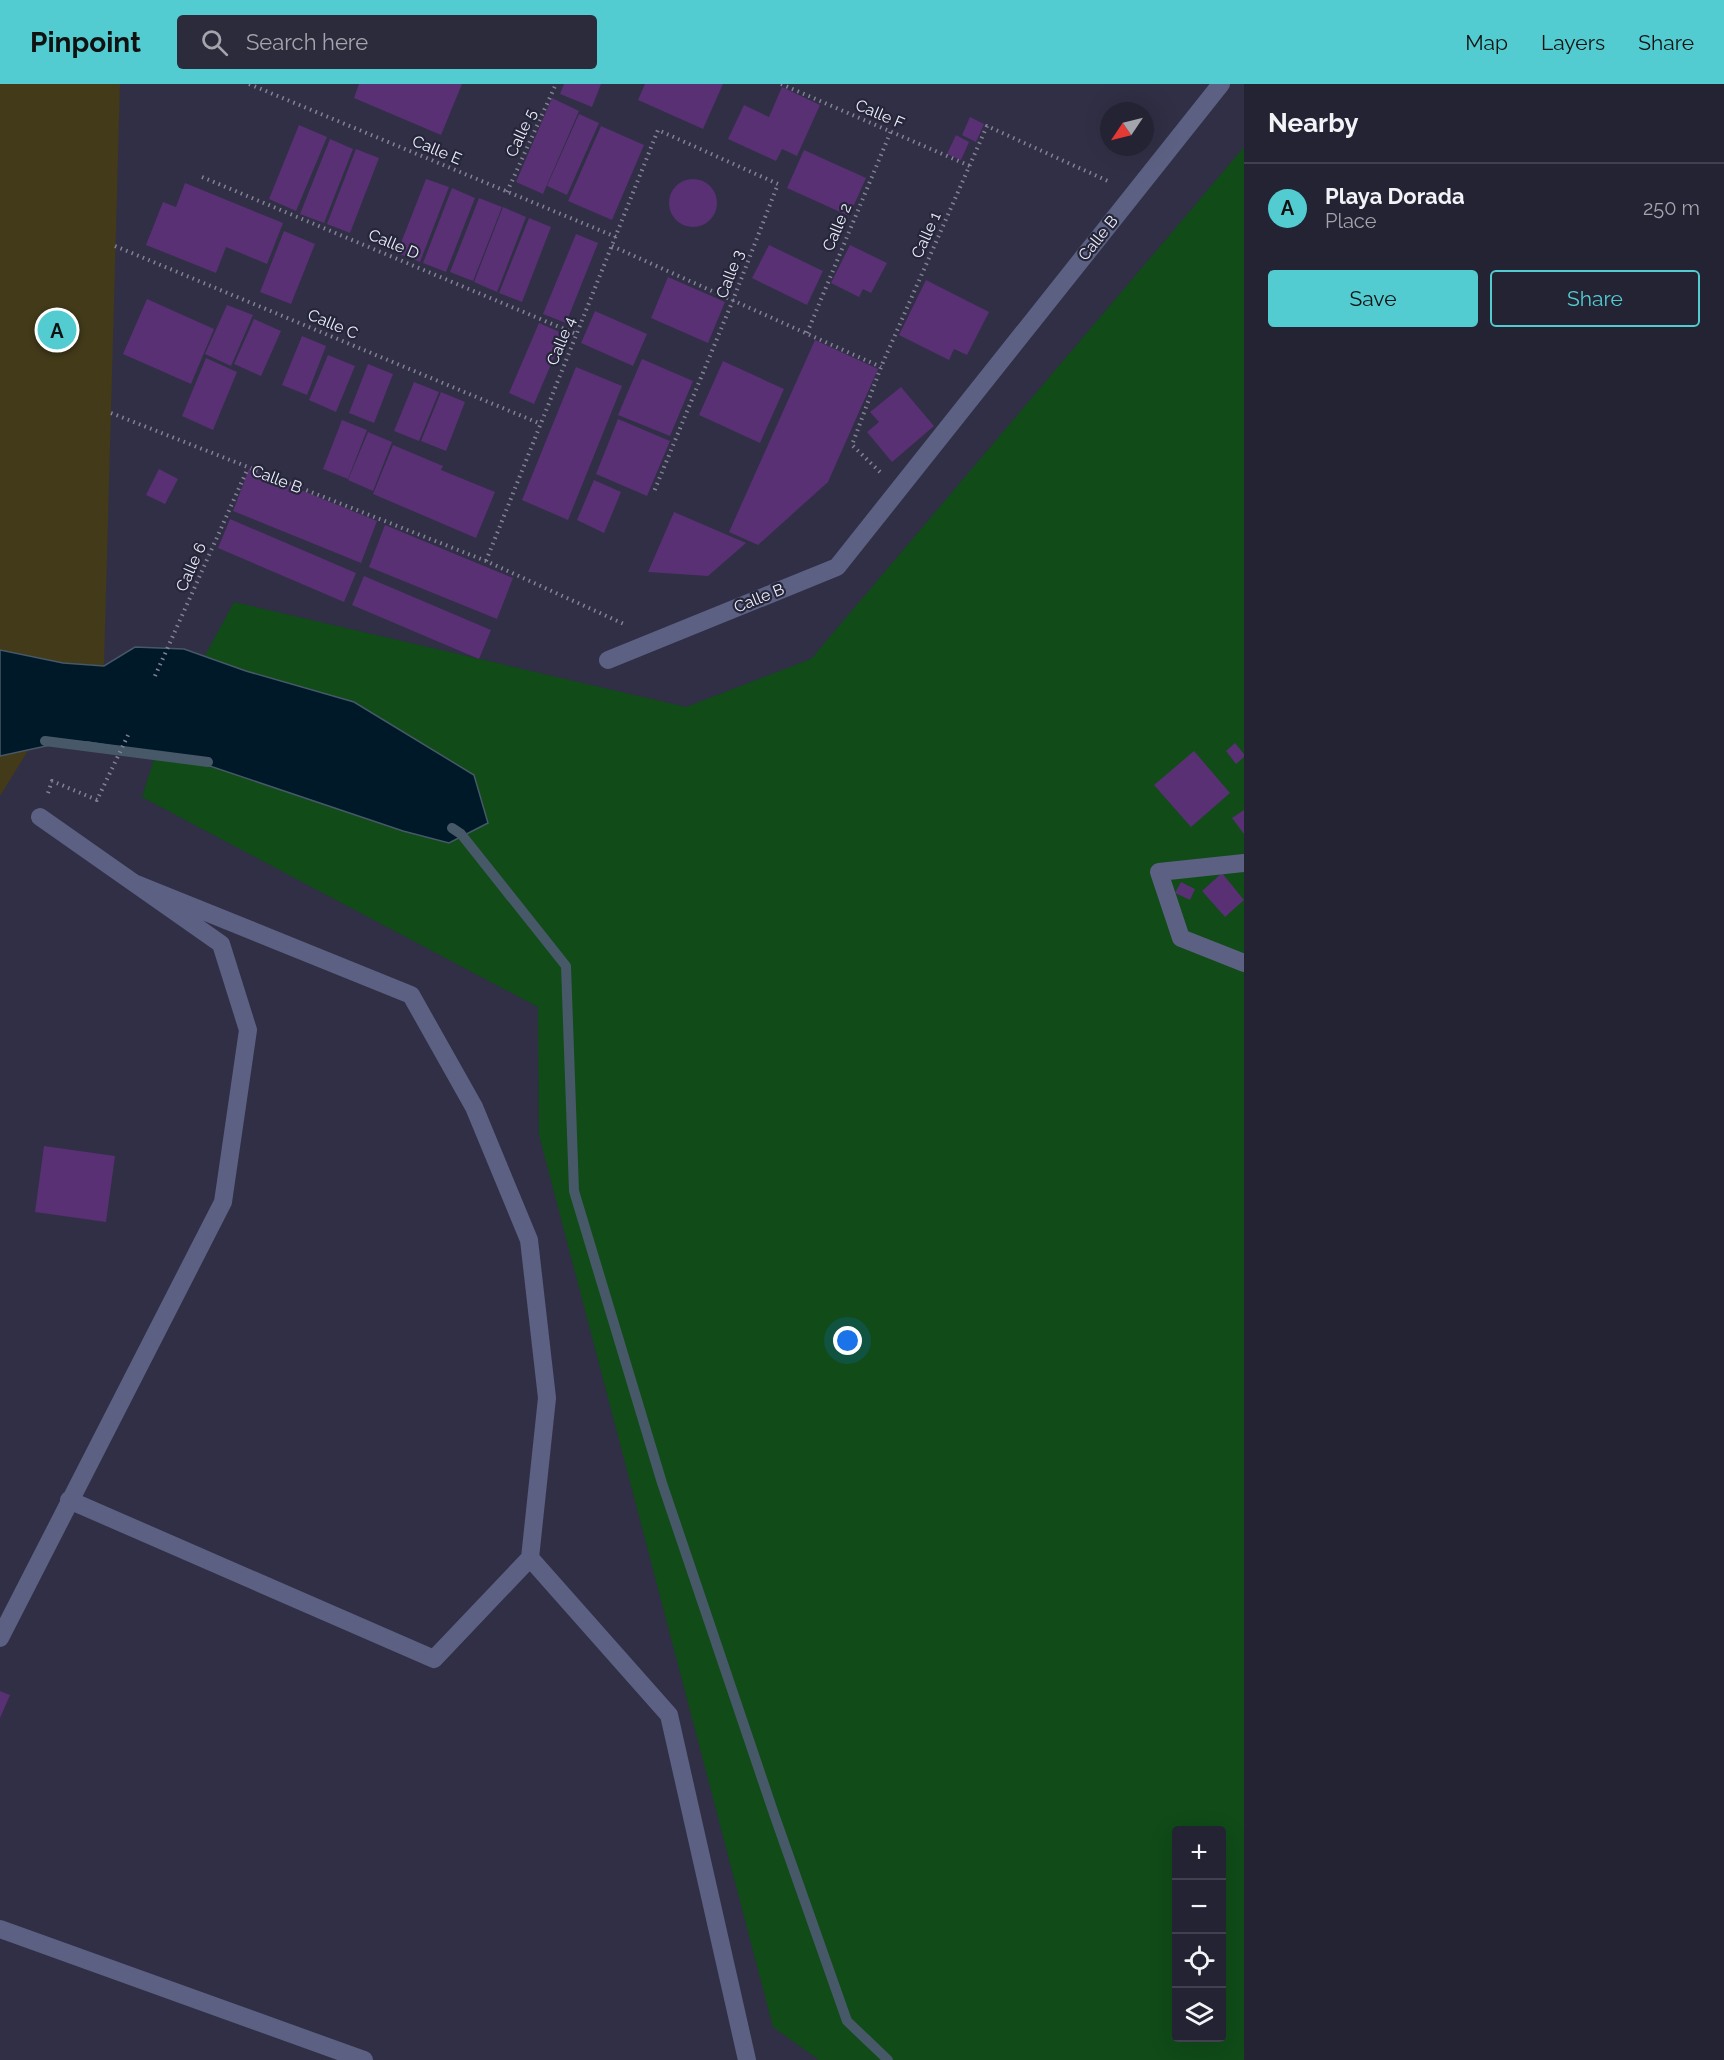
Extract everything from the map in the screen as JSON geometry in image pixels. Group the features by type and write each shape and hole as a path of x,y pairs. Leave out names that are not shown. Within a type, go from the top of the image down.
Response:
{"lane":[{"name":"Calle B","path":"658,639 837,567 1221,84"},
{"path":"608,660 658,639"},
{"path":"0,1638 223,1202 248,1030 221,944 40,817"},
{"path":"1244,862 1159,872 1181,938 1244,963"},
{"path":"69,1500 434,1659 530,1558 547,1398 529,1240 474,1107 411,995 135,883"},
{"path":"530,1558 669,1715 747,2060"},
{"path":"0,1929 364,2060"}],"path":[{"name":"Calle E","path":"249,84 616,237"},
{"name":"Calle 5","path":"507,192 556,84"},
{"name":"Calle F","path":"781,84 970,166"},
{"name":"Calle 1","path":"898,489 852,445 881,367 987,126 1135,193"},
{"name":"Calle 4","path":"486,561 658,130"},
{"name":"Calle 3","path":"653,494 778,184 658,130"},
{"name":"Calle 2","path":"807,333 891,131"},
{"name":"Calle D","path":"202,177 576,334"},
{"name":"Calle C","path":"115,246 541,424"},
{"path":"612,246 881,367"},
{"name":"Calle B","path":"111,413 486,561 658,639"},
{"name":"Calle 6","path":"155,676 248,468"},
{"path":"40,817 52,781 98,800 130,731"}],"green space":[{"path":"1244,147 1244,2060 819,2060 773,2027 539,1135 538,1007 142,797 161,737 234,602 686,707 811,659"}],"sand":[{"path":"0,84 120,84 104,666 63,663 0,650"},
{"path":"29,749 0,796 0,756"}],"water":[{"path":"135,647 184,649 246,671 354,702 474,775 488,823 449,843 403,831 186,758 88,742 69,741 0,756 0,650 63,663 104,666"}],"building":[{"path":"359,84 462,84 441,135 354,98"},
{"path":"564,84 601,84 592,107 560,94"},
{"path":"645,84 723,84 703,129 638,100"},
{"path":"782,87 820,105 797,156 782,149 776,161 728,139 744,105 769,117"},
{"path":"552,98 579,111 543,194 516,182"},
{"path":"579,114 599,123 567,195 547,186"},
{"path":"970,117 984,124 976,142 962,135"},
{"path":"299,125 327,137 296,211 269,199"},
{"path":"601,126 644,145 612,220 568,201"},
{"path":"956,135 969,142 961,160 947,154"},
{"path":"330,139 353,149 324,223 300,214"},
{"path":"356,149 379,158 350,233 327,224"},
{"path":"804,150 866,178 849,216 787,188"},
{"path":"426,179 449,187 420,262 397,253"},
{"path":"688,179 698,179 713,189 717,203 716,212 707,223 698,227 688,227 673,217 669,208 669,198 679,183"},
{"path":"185,183 283,223 267,264 226,247 216,273 146,245 163,202 176,207"},
{"path":"452,188 475,198 446,272 423,263"},
{"path":"479,198 502,207 473,281 450,272"},
{"path":"503,207 526,217 497,292 474,282"},
{"path":"529,218 551,227 522,302 499,293"},
{"path":"284,231 315,244 291,304 260,292"},
{"path":"576,234 598,243 566,323 543,314"},
{"path":"769,245 823,271 807,305 752,278"},
{"path":"850,245 887,263 871,293 863,289 859,297 831,283"},
{"path":"668,277 725,302 708,343 651,318"},
{"path":"926,280 989,312 967,355 954,349 949,360 899,335"},
{"path":"147,299 214,329 191,384 123,354"},
{"path":"227,305 253,315 231,366 205,354"},
{"path":"595,311 647,334 633,366 581,343"},
{"path":"254,319 281,331 261,376 234,364"},
{"path":"539,323 564,334 534,404 509,393"},
{"path":"302,336 326,346 307,395 282,385"},
{"path":"815,340 878,369 828,482 758,545 729,532"},
{"path":"328,355 355,366 336,412 309,400"},
{"path":"206,358 237,372 213,430 182,416"},
{"path":"642,359 693,381 670,436 618,415"},
{"path":"723,361 784,389 760,443 699,415"},
{"path":"368,364 393,374 374,423 349,413"},
{"path":"576,367 622,386 568,520 522,500"},
{"path":"414,382 439,392 419,441 394,431"},
{"path":"901,387 934,426 892,462 867,432 879,422 870,412"},
{"path":"441,392 465,402 446,451 421,441"},
{"path":"618,419 670,441 647,496 596,474"},
{"path":"342,420 367,430 348,479 323,469"},
{"path":"368,432 392,442 373,491 348,480"},
{"path":"393,445 443,466 441,470 495,492 476,538 373,494"},
{"path":"159,469 178,479 165,504 146,495"},
{"path":"249,469 377,521 361,563 233,511"},
{"path":"594,480 621,492 604,533 577,520"},
{"path":"674,512 746,543 708,576 648,572"},
{"path":"230,519 356,573 344,602 218,548"},
{"path":"385,525 513,578 497,619 369,567"},
{"path":"364,576 491,630 479,659 352,605"},
{"path":"1235,743 1244,754 1244,757 1236,764 1226,751"},
{"path":"1194,751 1230,793 1191,827 1154,785"},
{"path":"1244,810 1244,834 1232,818"},
{"path":"1222,873 1244,900 1225,917 1202,891"},
{"path":"1181,882 1195,889 1190,900 1175,893"},
{"path":"44,1146 115,1156 106,1222 35,1212"},
{"path":"0,1691 10,1695 0,1718"}],"waterway":[{"path":"45,741 208,762"},
{"path":"452,828 461,834 566,966 574,1191 662,1483 847,2021 888,2060"}],"place":[{"name":"Playa Dorada","path":"57,330"}]}
